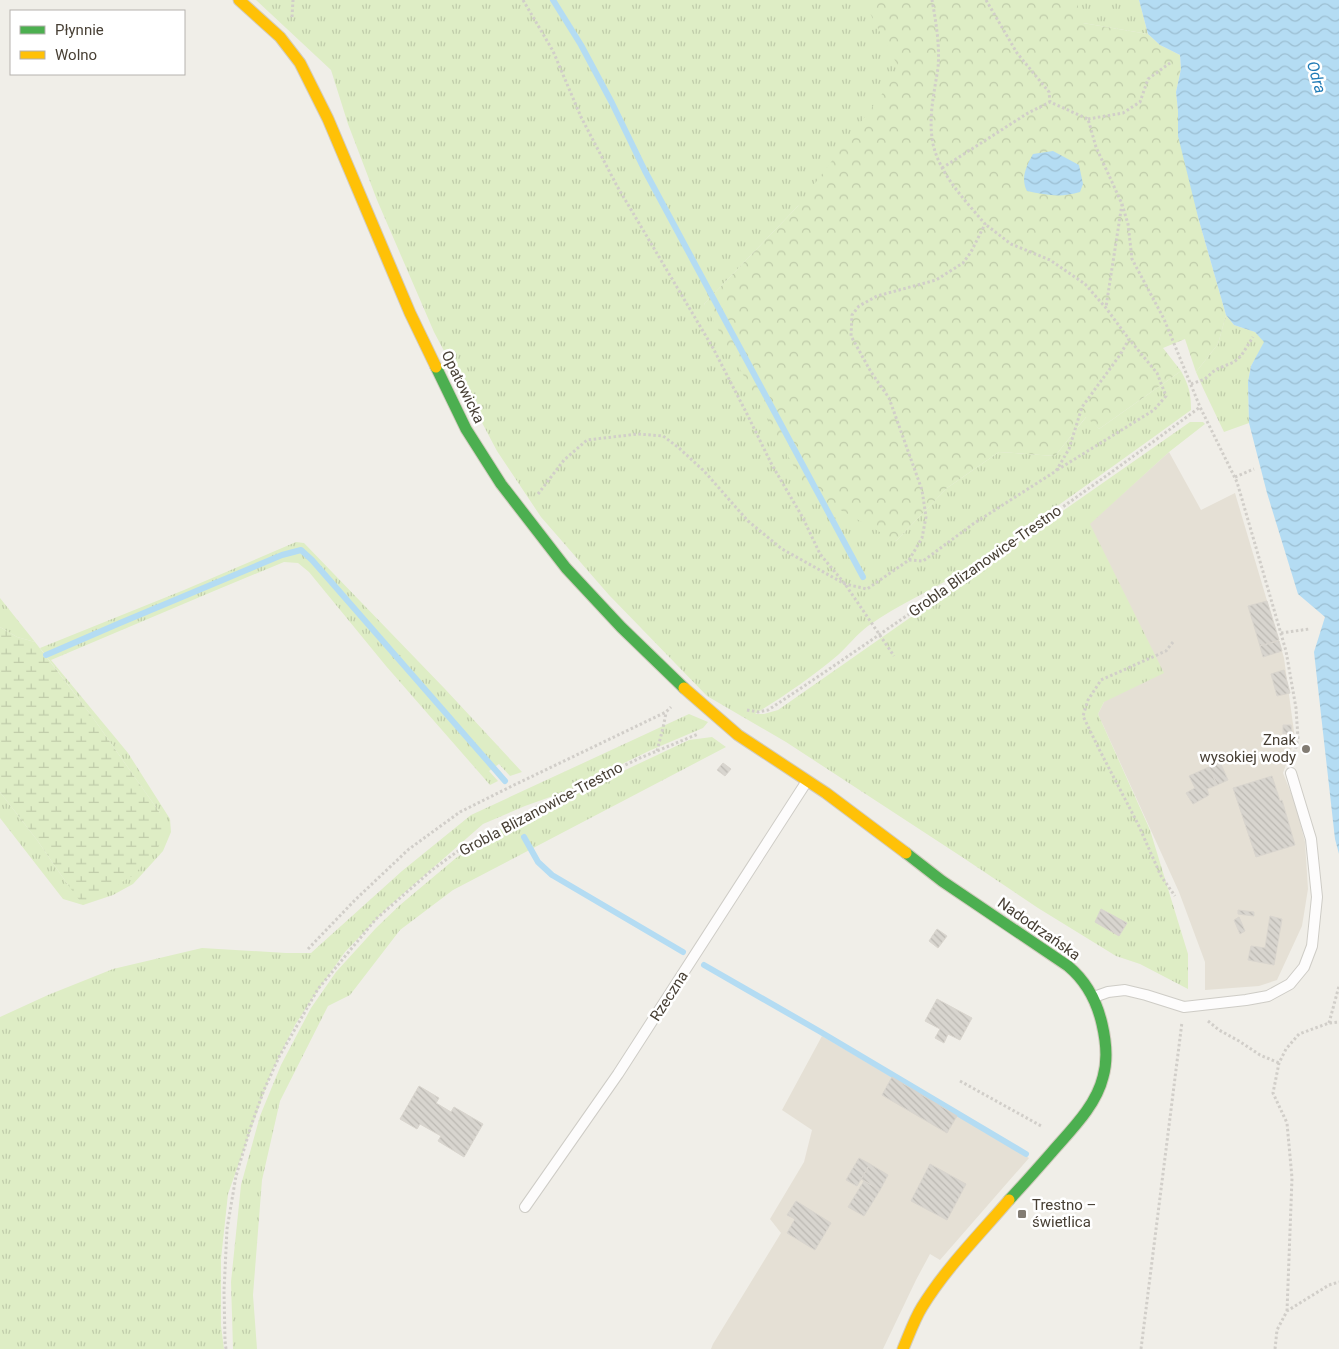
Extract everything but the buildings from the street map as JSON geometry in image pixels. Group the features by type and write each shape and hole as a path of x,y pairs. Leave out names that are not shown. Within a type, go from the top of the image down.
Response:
{"street":[{"name":"Opatowicka","path":"240,0 280,37 300,63 328,119 410,313 466,429 500,484 566,568 621,627 686,691 738,735"},
{"name":"Nadodrzańska","path":"738,735 826,793 942,882 1073,969 1088,988 1102,1024 1106,1051 1105,1072 1097,1092 1083,1114 1055,1149 965,1248 944,1275 920,1309 903,1349"}],"lane":[{"path":"1093,998 1108,992 1125,990 1184,1007 1268,996 1290,984 1304,967 1312,946 1317,897 1310,839 1291,773"},
{"name":"Rzeczna","path":"525,1207 618,1074 807,781"}],"path":[{"path":"522,0 553,51 580,117 617,186 713,348 748,414 772,465 803,518 820,554 845,584 894,656"},
{"path":"909,560 922,561 973,524 1154,410 1166,396 1157,373 1085,284 1050,260 1011,244 985,224 942,168 934,146 931,125 933,95 938,66 937,26 932,0"},
{"path":"986,0 1018,53 1049,92 1050,102"},
{"path":"1050,102 1088,119 1123,113 1140,102 1148,79 1170,63"},
{"path":"942,168 1028,113 1050,102"},
{"path":"1088,119 1096,147 1122,204 1128,224 1132,259 1164,319 1200,408 1235,477 1240,492 1286,651 1296,708 1298,738 1291,773"},
{"path":"1106,308 1122,204"},
{"path":"523,513 564,460 587,440 638,434 663,436 704,471 748,521 782,549 845,584 867,589 909,560 922,538 926,517 922,490 889,398 871,372 851,336 852,315 859,306 877,296 936,280 963,263 971,252 985,224"},
{"path":"1191,384 1205,379 1214,370 1234,362 1241,356 1254,337"},
{"path":"1056,471 1069,449 1082,407 1120,355 1129,339"},
{"name":"Grobla Blizanowice-Trestno","path":"768,710 1113,472 1200,408"},
{"path":"1235,477 1254,469"},
{"path":"1281,633 1309,629"},
{"path":"1173,642 1166,651 1102,680 1088,700 1083,716 1098,750 1138,824 1161,876 1175,896"},
{"path":"308,949 355,900 409,849 460,812 666,712 686,691"},
{"path":"656,751 666,712"},
{"name":"Grobla Blizanowice-Trestno","path":"226,1349 224,1291 227,1229 236,1176 264,1090 279,1057 318,989 376,919 432,870 469,843 539,806 640,758 699,734"},
{"path":"1329,1024 1339,986"},
{"path":"1141,1349 1184,1007 1260,1055 1279,1063"},
{"path":"1275,1349 1277,1330 1286,1311 1292,1178 1286,1124 1273,1093 1279,1063 1286,1049 1299,1034 1339,1022"},
{"path":"960,1081 1044,1128"},
{"path":"1286,1311 1329,1285 1339,1282"}],"shaded area":[{"path":"1169,452 1201,510 1235,493 1284,658 1295,739 1283,773 1295,803 1305,842 1308,889 1302,926 1277,980 1259,986 1205,990 1205,962 1179,892 1098,714 1104,702 1089,524"},
{"path":"822,1036 1029,1158 940,1260 930,1254 883,1349 711,1349 781,1233 770,1219 804,1162 812,1130 782,1110"}],"green space":[{"path":"256,0 1139,0 1148,34 1083,23 798,206 704,304 896,541 947,488 999,452 1055,456 1087,416 1099,429 1181,371 1189,390 1191,410 991,552 951,578 868,626 818,671 755,714 764,714 778,710 1190,422 1203,422 1205,424 1169,452 1090,524 1164,673 1104,702 1098,714 1150,830 1188,954 1188,989 1140,964 1116,956 1038,908 786,742 707,696 609,595 541,517 497,451 434,332 377,200 348,124 331,70"},
{"path":"863,0 1076,0 1083,23 1148,34 1160,45 1180,55 1181,69 1176,92 1178,111 1198,217 1226,315 1218,344 1196,372 1185,339 1163,348 1181,371 1099,429 1086,417 1055,456 999,452 947,488 896,541 808,492 704,304 798,206 900,70"},
{"path":"1226,315 1234,325 1255,332 1265,342 1251,366 1248,382 1249,423 1224,432 1196,372 1218,344"},
{"path":"296,542 304,543 522,772 510,776 499,764 489,771 498,781 490,785 386,666 309,572 298,563 284,562 51,660 128,753 170,819 171,832 163,851 133,884 113,895 83,905 63,899 0,818 0,792 37,840 68,885 160,813 91,715 40,648 184,590"},
{"path":"0,598 35,642 17,637 0,627"},
{"path":"0,627 17,637 35,642 91,715 160,813 165,830 159,846 134,875 83,905 0,792"},
{"path":"689,714 708,722 703,728 651,750 564,792 483,824 387,908 345,952 295,1025 271,1073 228,1194 221,1259 221,1326 224,1349 0,1349 0,1017 113,969 202,948 311,953 402,871 471,815"},
{"path":"712,737 726,747 453,890 400,930 350,995 328,1006 280,1101 262,1180 253,1295 257,1349 233,1349 231,1282 241,1185 260,1116 281,1065 311,1008 336,972 400,905 456,858 498,830 689,740"}],"water":[{"name":"Odra","path":"1139,0 1339,0 1339,854 1335,839 1314,652 1325,617 1298,594 1267,493 1249,423 1248,382 1251,366 1264,342 1255,332 1234,325 1226,315 1198,217 1178,136 1176,92 1181,69 1180,55 1160,45 1148,34"},
{"path":"1053,151 1079,165 1083,184 1080,192 1047,195 1027,191 1024,176 1033,154"}],"waterway":[{"path":"553,0 581,45 645,171 863,577"},
{"path":"46,655 282,555 301,550 312,560 505,781"},
{"path":"524,837 538,862 552,875 683,952"},
{"path":"704,965 1026,1154"}],"traffic: fast":[{"path":"436,367 466,429 501,484 566,568 621,627 684,688"},
{"path":"906,853 942,881 1068,966 1085,985 1094,1000 1100,1016 1106,1050 1105,1071 1100,1088 1089,1108 1075,1126 1009,1200"}],"traffic: slow":[{"path":"239,0 280,37 300,63 328,119 410,313 436,367"},
{"path":"684,688 738,735 826,793 906,853"},
{"path":"903,1349 916,1317 931,1293 963,1252 1009,1200"}],"place":[{"name":"Znak wysokiej wody","path":"1306,749"},
{"name":"Trestno – świetlica","path":"1022,1214"}]}
